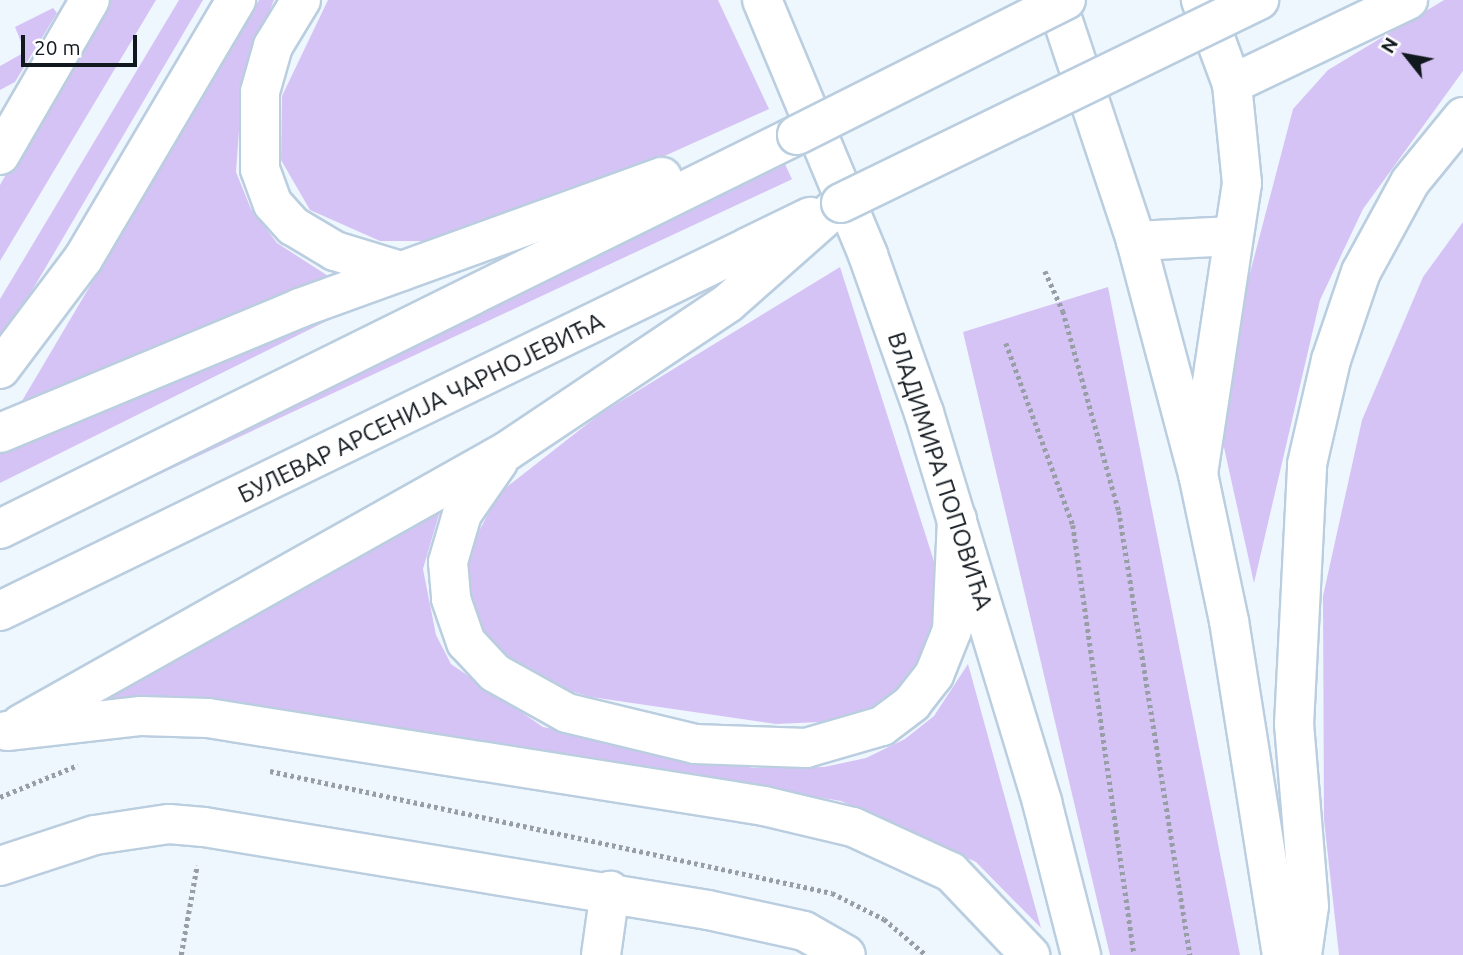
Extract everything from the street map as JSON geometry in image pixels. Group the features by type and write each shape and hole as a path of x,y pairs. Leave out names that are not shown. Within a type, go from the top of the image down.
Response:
{"main road":[{"path":"0,155 90,0"},
{"path":"0,369 83,259 236,0"},
{"path":"301,0 273,46 260,92 260,169 273,204 293,226 335,251 401,271"},
{"name":"ВЛАДИМИРА ПОПОВИЋА","path":"762,0 868,256 957,519 1082,955"},
{"path":"1056,0 1136,241 1198,474 1229,621 1282,955"},
{"path":"0,529 1066,0"},
{"path":"1198,474 1242,183 1232,84 1201,0"},
{"name":"БУЛЕВАР АРСЕНИЈА ЧАРНОЈЕВИЋА","path":"0,611 1259,0"},
{"path":"1232,84 1408,0"},
{"path":"1302,955 1309,906 1294,725 1307,464 1331,360 1361,272 1410,182 1463,117"},
{"path":"0,433 401,271 731,149 797,135"},
{"path":"4,733 507,451 728,303 841,203"},
{"path":"1136,241 1233,236"},
{"path":"507,451 462,514 448,562 451,599 466,642 495,673 567,713 695,744 806,748 882,726 912,703 934,675 953,630 957,519"},
{"path":"4,733 141,716 208,718 764,806 853,827 951,872 1030,955"},
{"path":"0,866 95,835 169,824 204,827 610,891 804,932 846,955"},
{"path":"601,955 610,891"}],"path":[{"path":"1045,271 1063,311 1119,511 1190,955"},
{"path":"1006,342 1073,525 1134,955"},
{"path":"0,797 92,762"},
{"path":"257,768 832,893 884,919 926,955"},
{"path":"181,955 204,827"}],"shaded area":[{"path":"105,0 156,0 0,261 0,185"},
{"path":"179,0 203,0 0,345 0,299"},
{"path":"259,0 274,0 243,75 236,172 251,209 277,243 336,281 19,406"},
{"path":"328,0 718,0 769,109 591,189 427,241 380,241 310,210 281,160 282,96"},
{"path":"1444,0 1463,0 1463,71 1363,209 1320,300 1254,583 1219,425 1234,334 1293,109 1328,70"},
{"path":"53,8 57,13 15,82 0,90 0,66 25,52 15,27"},
{"path":"784,162 792,179 0,549 0,528"},
{"path":"1463,222 1463,955 1339,955 1324,820 1323,596 1362,420 1423,277"},
{"path":"840,267 939,577 938,619 909,683 884,705 842,721 776,724 591,697 556,687 507,659 483,632 467,583 468,552 499,493 600,414"},
{"path":"1108,287 1240,955 1110,955 963,332"},
{"path":"369,300 0,483 0,452"},
{"path":"440,511 423,569 436,635 451,664 543,727 754,768 824,767 866,758 905,739 934,716 968,664 1041,928 976,862 841,801 248,704 100,700"}]}
